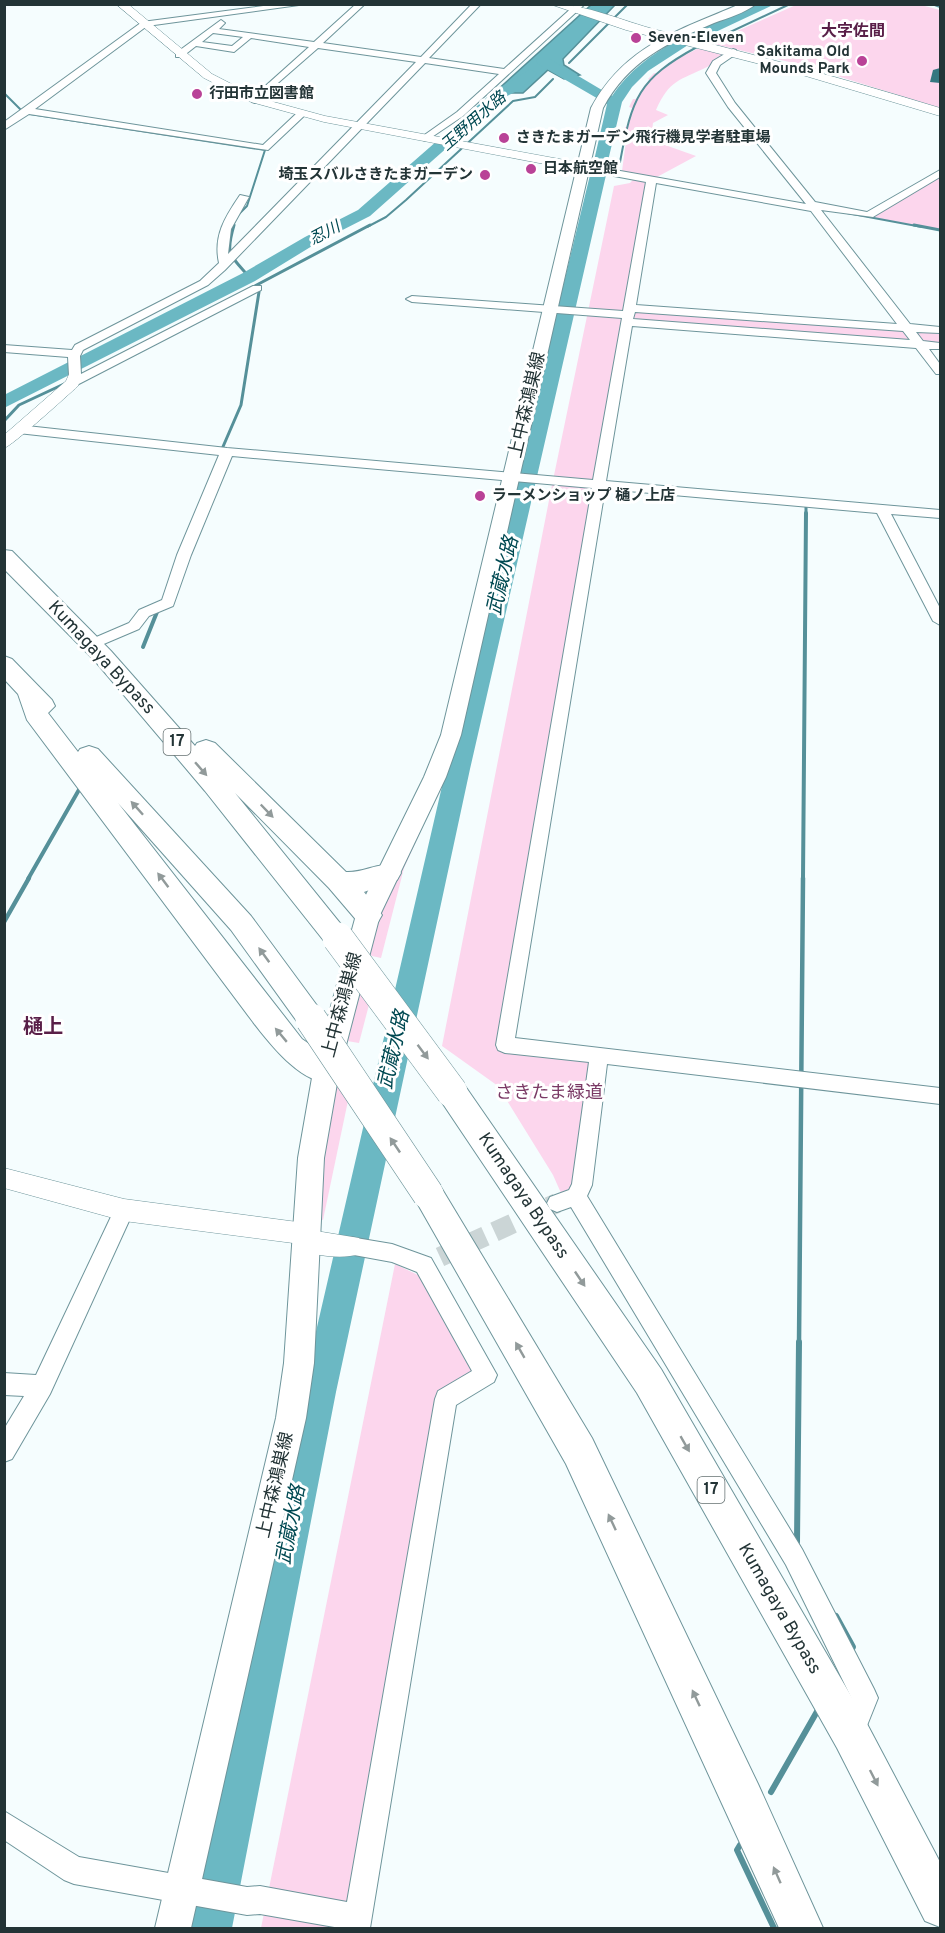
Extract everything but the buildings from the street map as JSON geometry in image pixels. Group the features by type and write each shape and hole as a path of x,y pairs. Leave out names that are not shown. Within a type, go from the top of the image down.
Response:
{"highway":[{"name":"Kumagaya Bypass","path":"4,556 97,650 214,785 338,938 452,1092 649,1381 851,1734 940,1906"},
{"name":"17","path":"97,650 134,674 274,818 339,881 368,915"},
{"path":"4,664 241,923 311,1019 428,1194 579,1451 743,1799 801,1929"},
{"path":"30,693 36,714 263,1014 291,1048 326,1072"},
{"path":"339,881 361,883 387,873"}],"main road":[{"path":"556,4 577,8 610,21 734,52 940,112"},
{"name":"上中森鴻巣線","path":"173,1929 193,1891 291,1418 299,1352 304,1238 311,1158 326,1072 368,915 435,777 451,735 555,310 602,96 631,63 751,4"}],"street":[{"path":"121,4 180,54 227,87 255,100 301,114 607,172 868,215 940,173"},
{"path":"4,127 145,24 234,13 259,7 302,4"},
{"path":"255,100 361,4"},
{"path":"74,379 75,355 79,348 94,338 204,283 477,4"},
{"path":"428,138 441,130 577,8"},
{"path":"180,54 234,13"},
{"path":"211,30 507,72"},
{"path":"194,43 234,49 249,36"},
{"path":"734,52 713,67 711,74 720,91 815,207 940,370"},
{"path":"27,111 265,148 301,114"},
{"path":"652,179 505,1045 940,1096"},
{"path":"225,264 221,252 223,230 244,197"},
{"path":"4,444 74,379 257,288"},
{"path":"412,299 628,315 710,314 940,330"},
{"path":"709,328 710,314"},
{"path":"628,315 709,328 940,346"},
{"path":"862,324 863,340"},
{"path":"4,348 75,355"},
{"path":"18,429 227,452 515,479 940,514"},
{"path":"97,650 134,626 144,613 168,603 184,555 227,452"},
{"path":"882,509 940,621"},
{"path":"599,1055 582,1185 566,1199 794,1557 865,1698 851,1734"},
{"path":"4,1178 124,1210 432,1261 486,1375 446,1399 357,1923 260,1900 247,1901 74,1870 4,1824"},
{"path":"4,1451 42,1386 124,1210"},
{"path":"4,1384 42,1386"}],"green space":[{"name":"Sakitama Old Mounds Park","path":"796,5 921,5 940,10 940,108 802,65 710,43"},
{"name":"さきたま緑道","path":"699,48 726,53 709,66 671,86 656,110 668,115 653,123 651,140 696,156 657,177 644,175 641,179 648,181 626,306 940,329 940,347 625,324 501,1045 592,1059 574,1186 561,1193 553,1175 498,1086 442,1046 552,485 614,186 630,183 638,174 622,171 627,133 624,132 625,127 628,127 632,108 629,107 654,73 657,74 677,59"},
{"path":"940,175 940,230 872,217"},
{"path":"416,832 420,833 404,868 381,958 372,956 369,953 384,902"},
{"path":"358,994 371,997 359,1043 347,1041"},
{"path":"336,1087 344,1088 349,1096 323,1220 318,1219 321,1152"},
{"path":"395,1264 420,1276 474,1363 469,1377 439,1395 349,1928 261,1928"}],"water":[{"path":"591,5 615,5 563,59 564,65 580,75 564,79 548,70 523,93 494,93"}],"waterway":[{"name":"玉野用水路","path":"569,63 628,4"},
{"name":"武蔵水路","path":"615,103 627,84 643,68 662,55 683,42 769,4"},
{"path":"709,42 790,4"},
{"path":"932,4 940,7"},
{"path":"620,162 629,122 641,92 662,69 697,47"},
{"path":"543,61 615,103"},
{"name":"忍川","path":"4,403 249,277 311,240 364,213 498,95 514,87 530,73"},
{"name":"玉野用水路","path":"367,227 386,217 406,200 513,101 535,97 553,79"},
{"path":"4,93 21,110 30,114 265,150 247,206 236,217 233,227"},
{"name":"武蔵水路","path":"600,165 615,103"},
{"name":"武蔵水路","path":"211,1928 319,1392 458,769 598,175"},
{"path":"847,213 922,227"},
{"path":"234,225 230,243 231,254 249,277"},
{"name":"玉野用水路","path":"251,288 370,225"},
{"path":"914,225 940,230"},
{"name":"玉野用水路","path":"222,449 241,405 259,292"},
{"path":"4,421 19,405 64,384"},
{"path":"806,507 806,513"},
{"path":"803,879 806,513"},
{"name":"玉野用水路","path":"143,647 157,612"},
{"name":"玉野用水路","path":"28,879 80,788"},
{"name":"玉野用水路","path":"4,922 29,878"},
{"path":"799,1344 803,878"},
{"path":"797,1542 799,1342"},
{"path":"836,1616 853,1647 851,1651"},
{"path":"771,1792 819,1708"},
{"path":"740,1845 737,1850 774,1928"}],"tunnel":[{"path":"440,1257 557,1203"}],"place":[{"name":"Seven-Eleven","path":"636,38"},
{"name":"Sakitama Old Mounds Park","path":"862,61"},
{"name":"行田市立図書館","path":"197,94"},
{"name":"さきたまガーデン飛行機見学者駐車場","path":"504,138"},
{"name":"日本航空館","path":"531,169"},
{"name":"埼玉スバルさきたまガーデン","path":"485,175"},
{"name":"ラーメンショップ 樋ノ上店","path":"480,496"}],"district":[{"name":"大字佐間","path":"853,32"},
{"name":"樋上","path":"43,1028"}]}
